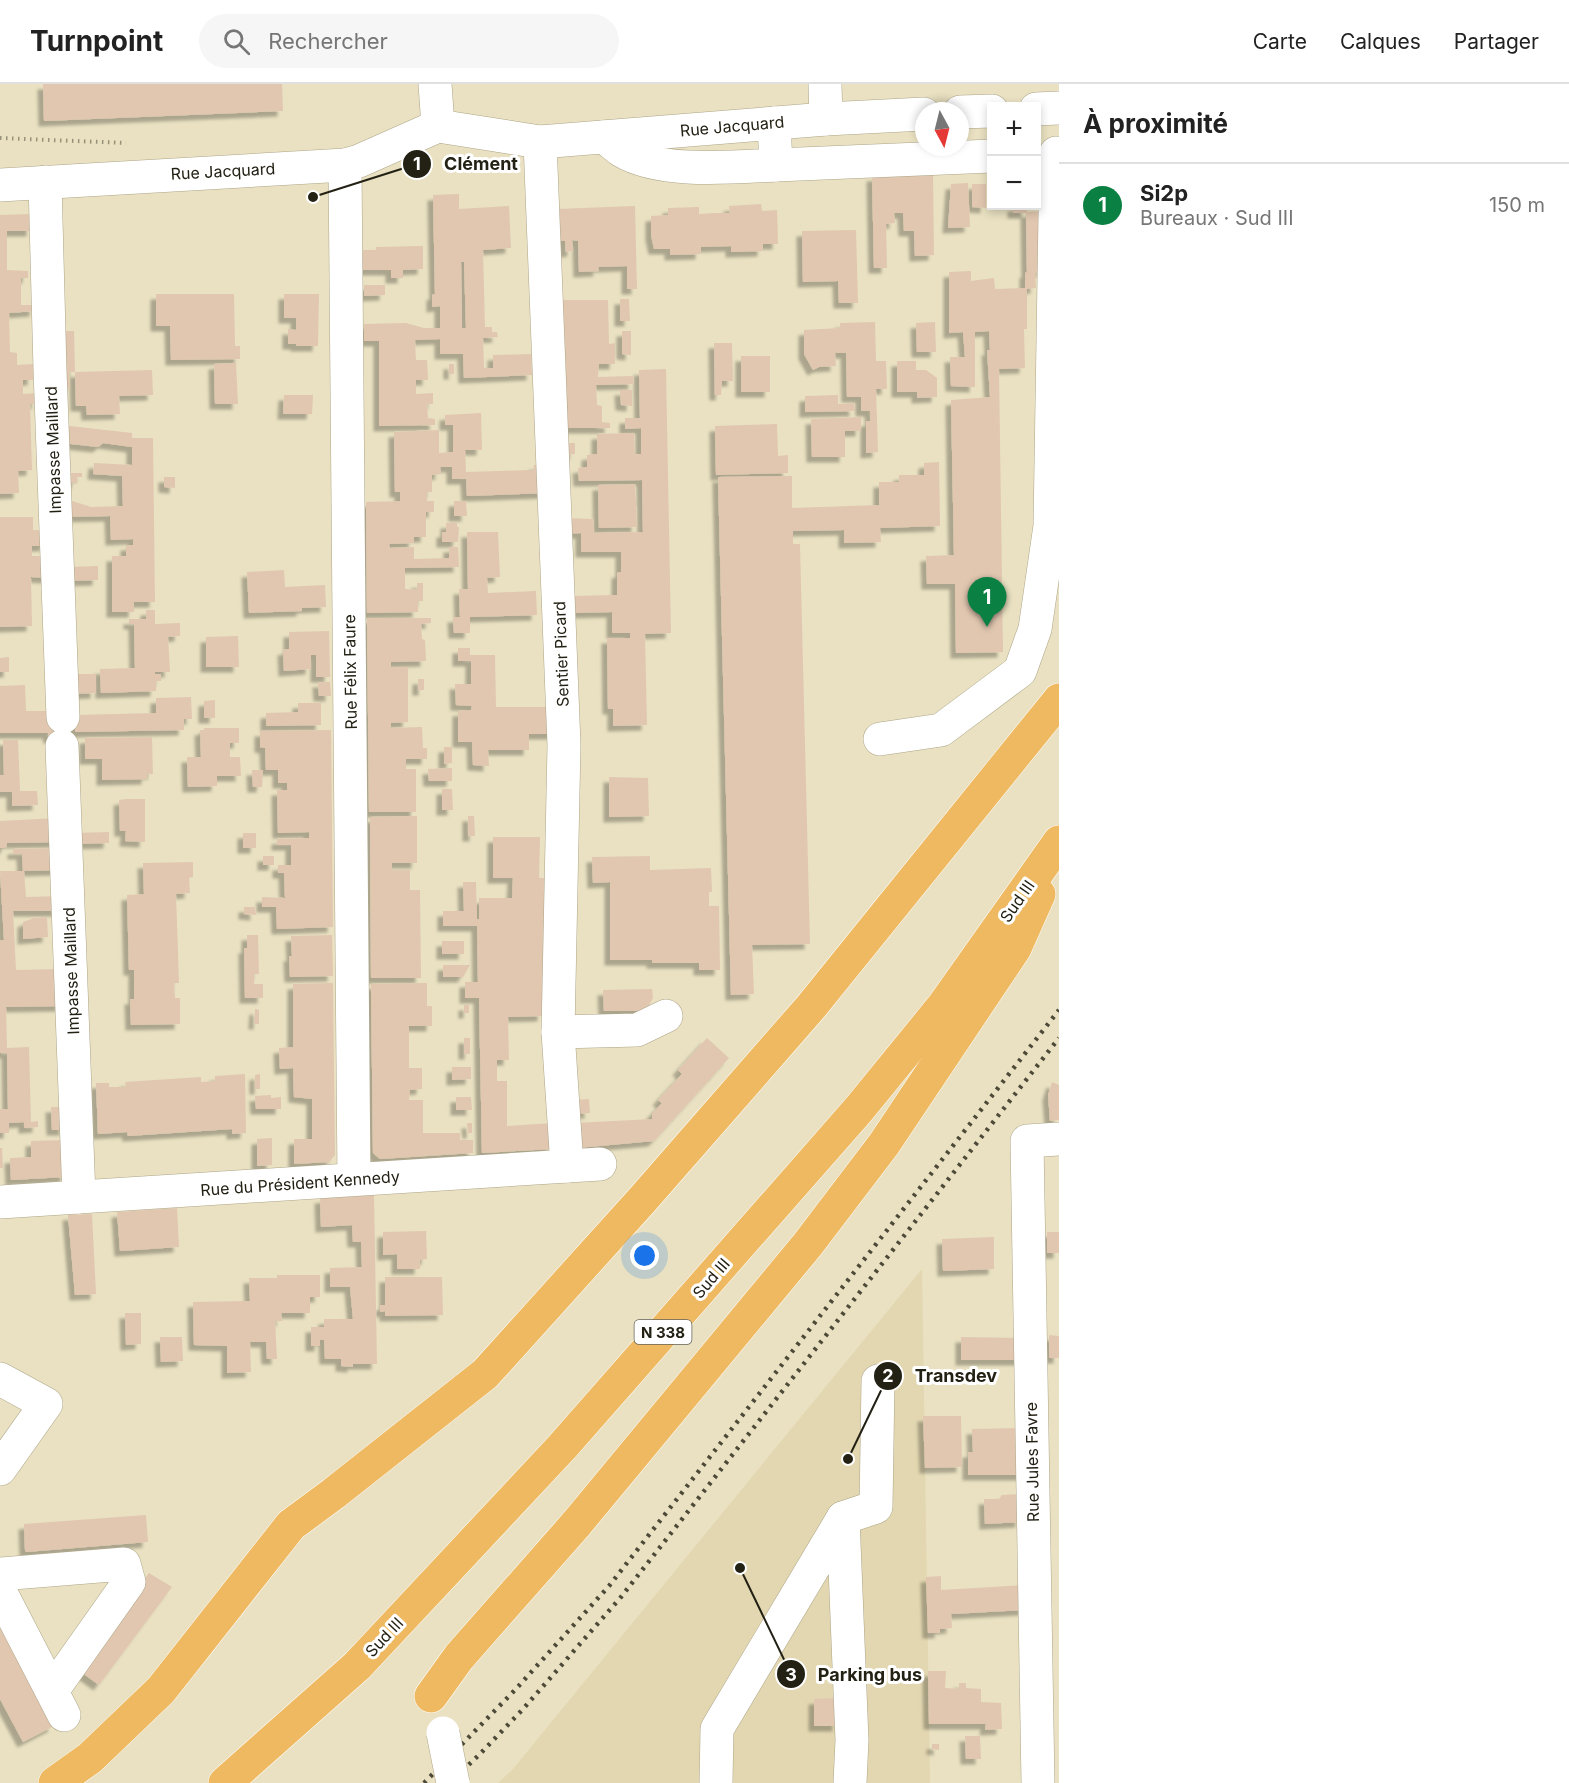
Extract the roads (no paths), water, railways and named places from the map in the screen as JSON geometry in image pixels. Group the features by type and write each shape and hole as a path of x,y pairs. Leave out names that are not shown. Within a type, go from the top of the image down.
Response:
{"highway":[{"path":"55,1783 90,1758 161,1690 291,1524 333,1494 485,1374 643,1199 810,1008 1058,701"},
{"name":"Sud III","path":"225,1783 357,1666 562,1447 859,1109 943,1006 1059,842"},
{"path":"431,1696 459,1657 577,1523 801,1253 884,1144 1016,948 1059,849"}],"street":[{"path":"435,84 438,126"},
{"path":"825,84 826,119"},
{"path":"1041,109 1059,108"},
{"path":"969,112 987,111"},
{"name":"Rue Jacquard","path":"0,184 345,165 438,126 540,142 826,119 915,114"},
{"path":"774,123 776,165"},
{"path":"604,137 623,152 656,163 707,167 987,156"},
{"name":"Sentier Picard","path":"540,142 564,745 558,1032 567,1166"},
{"path":"880,739 941,730 1020,671 1035,630 1050,526 1050,154"},
{"name":"Rue Félix Faure","path":"345,165 354,1179"},
{"name":"Impasse Maillard","path":"45,182 79,1197"},
{"path":"558,1032 637,1030 666,1016"},
{"name":"Rue Jules Favre","path":"1038,1783 1027,1141 1059,1139"},
{"name":"Rue du Président Kennedy","path":"0,1202 600,1164"},
{"path":"0,1379 46,1404 0,1469"},
{"path":"717,1783 717,1729 843,1518 876,1507 879,1381"},
{"path":"843,1518 852,1740 850,1783"},
{"path":"0,1574 124,1564 129,1582 58,1703 0,1591"},
{"path":"431,1696 443,1733 453,1783"}],"railway":[{"path":"424,1783 515,1690 609,1586 1059,1010"},
{"path":"449,1783 524,1708 621,1597 1059,1038"}],"place":[{"name":"Clément","path":"313,197"},
{"name":"Si2p","path":"987,627"},
{"name":"Transdev","path":"848,1459"},
{"name":"Parking bus","path":"740,1568"}]}
